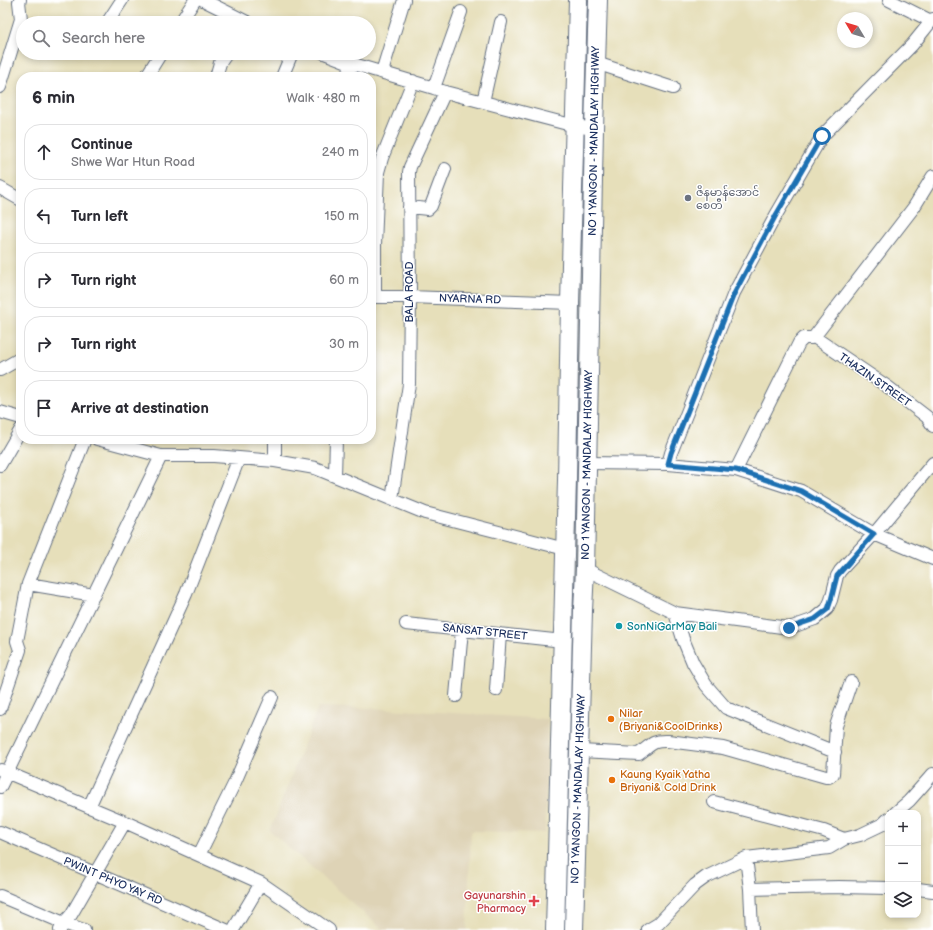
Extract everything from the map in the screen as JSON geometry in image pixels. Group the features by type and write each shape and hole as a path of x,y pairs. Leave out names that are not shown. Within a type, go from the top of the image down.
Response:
{"highway":[{"path":"578,4 598,5"},
{"name":"NO 1 YANGON - MANDALAY HIGHWAY","path":"555,930 578,4"},
{"name":"NO 1 YANGON - MANDALAY HIGHWAY","path":"574,930 585,569 598,5"},
{"path":"571,242 592,245"},
{"path":"569,364 589,364"},
{"path":"567,480 587,472"},
{"path":"564,610 583,611"},
{"path":"560,730 580,732"},
{"path":"557,855 576,856"}],"street":[{"path":"20,0 21,16"},
{"path":"112,16 122,0"},
{"path":"185,16 195,0"},
{"path":"203,0 234,16"},
{"path":"382,72 404,0"},
{"path":"668,464 734,294 776,215 822,136 912,46 932,20 889,0"},
{"name":"BALA ROAD","path":"392,499 409,384 409,172 439,90 461,12"},
{"path":"483,102 502,22"},
{"path":"0,87 16,35"},
{"path":"149,72 157,60"},
{"path":"217,72 222,60"},
{"path":"284,72 289,60"},
{"path":"344,60 439,90 574,126 594,129"},
{"path":"349,72 350,62"},
{"path":"596,63 673,88"},
{"path":"376,220 378,172 382,158 413,82"},
{"path":"409,207 428,209 431,206 445,169"},
{"path":"736,470 799,343 804,338 814,337 914,207 933,176"},
{"path":"0,188 16,197"},
{"name":"NYARNA RD","path":"376,297 570,303"},
{"name":"THAZIN STREET","path":"814,337 931,417"},
{"path":"0,370 16,361"},
{"path":"0,412 16,417"},
{"path":"0,465 16,437"},
{"path":"0,709 20,650 17,641 28,584 83,444"},
{"path":"117,444 161,456 214,456 275,460 315,468 425,513 565,549"},
{"path":"275,444 275,460"},
{"path":"335,476 336,444"},
{"path":"0,786 4,771 94,595 161,456"},
{"path":"89,807 186,594 239,458"},
{"path":"585,569 676,613 789,628 807,623 828,609 837,576 933,463"},
{"path":"587,472 668,464 736,470 801,491 874,534 933,559"},
{"path":"28,584 94,595"},
{"path":"676,613 683,639 693,663 706,685 726,708 835,752"},
{"name":"SANSAT STREET","path":"406,624 563,641"},
{"path":"456,696 462,630"},
{"path":"496,690 500,634"},
{"path":"580,751 639,754 654,741 668,740 723,748 829,777 833,774 836,726 851,682"},
{"path":"199,855 235,782 272,697"},
{"path":"4,771 125,822 261,883 329,930"},
{"path":"898,810 909,801 933,774"},
{"path":"714,802 824,831 844,839"},
{"path":"62,926 71,915 125,822"},
{"path":"648,930 658,924 695,885 706,877 746,858 829,848 844,839 860,835 885,822"},
{"name":"PWINT PHYO YAY RD","path":"0,832 226,930"},
{"path":"746,858 750,889 752,930"},
{"path":"233,930 261,883"},
{"path":"750,889 839,887 885,888"},
{"path":"921,889 933,891"},
{"path":"0,896 62,926 84,930"}],"shaded area":[{"path":"318,707 373,708 548,719 545,833 471,831 467,930 383,930 270,831"}],"place":[{"name":"ဇိနမာန်အောင် စေတီ","path":"688,198"},
{"name":"SonNiGarMay Bali","path":"619,626"},
{"name":"Nilar (Briyani&CoolDrinks)","path":"611,719"},
{"name":"Kaung Kyaik Yatha Briyani& Cold Drink","path":"612,780"},
{"name":"Gayunarshin Pharmacy","path":"534,901"}],"route":[{"path":"789,628 807,623 828,609 837,576 840,571 874,534 801,491 736,470 668,464 734,294 776,215 822,136"}]}
